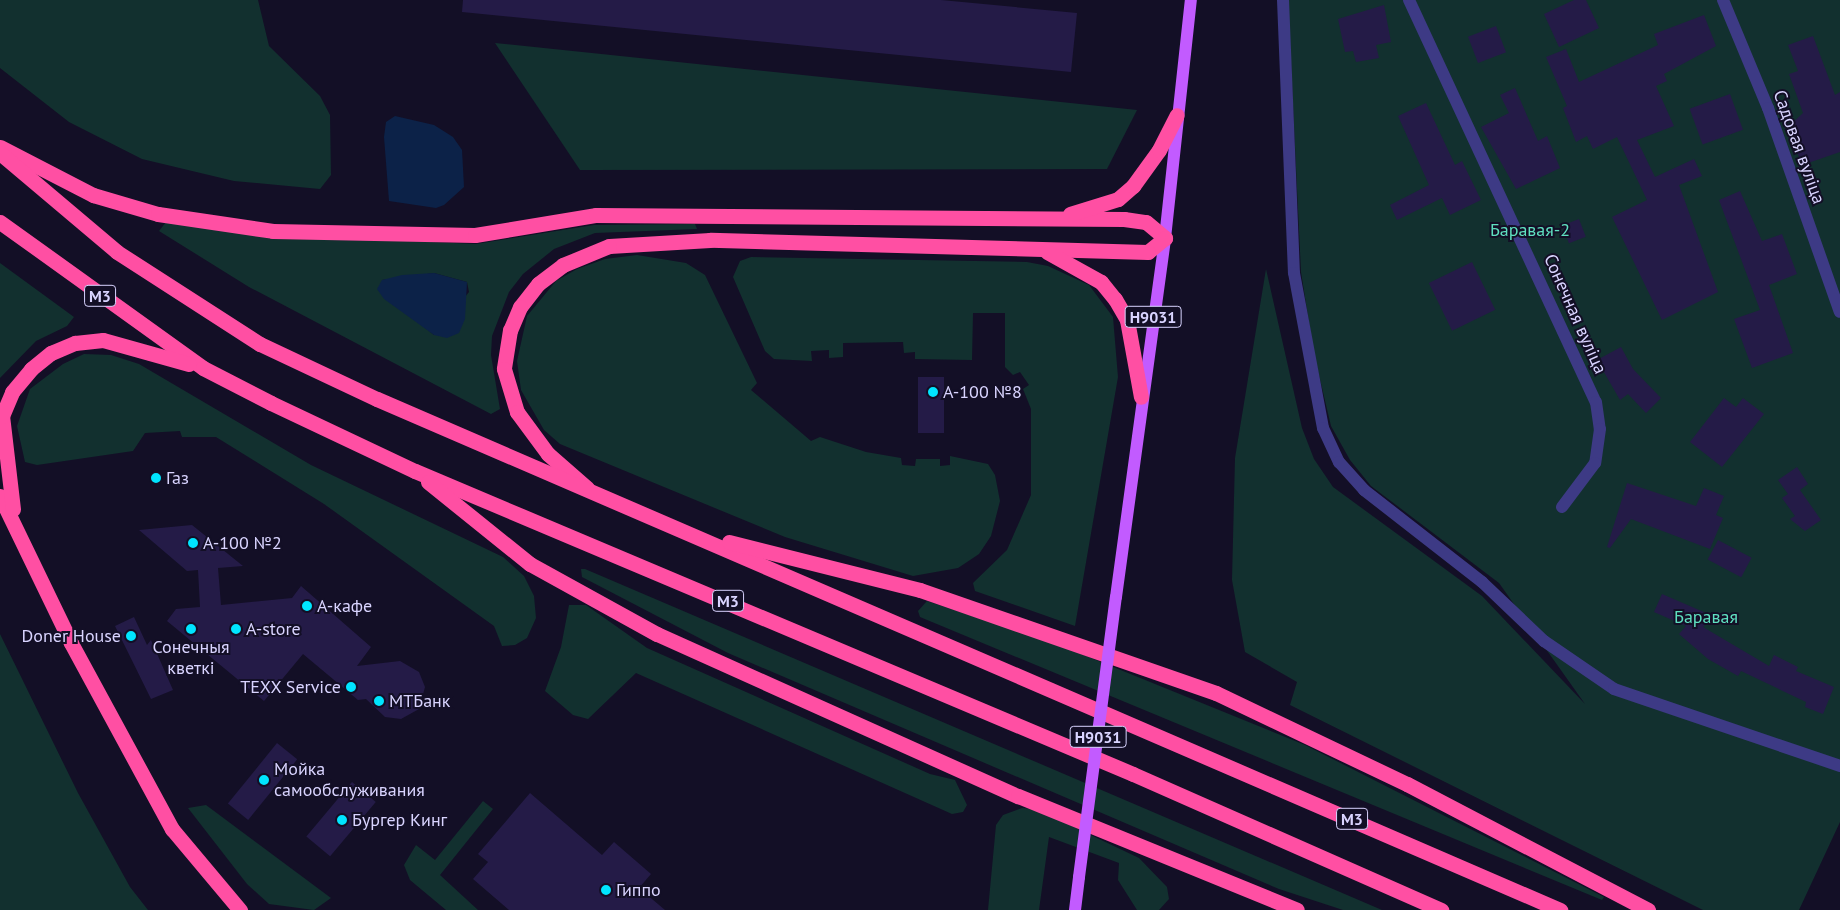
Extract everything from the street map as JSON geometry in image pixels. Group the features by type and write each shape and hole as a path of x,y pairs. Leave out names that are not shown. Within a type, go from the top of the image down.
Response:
{"highway":[{"path":"1039,221 1118,199 1149,166 1176,115"},
{"path":"0,147 93,195 158,214 273,231 475,235 596,215 1039,221 1124,219 1146,222 1165,238 1148,252 710,240 609,246 563,265 538,284 520,307 510,330 504,369 517,412 548,454 587,488"},
{"name":"М3","path":"0,153 117,252 260,344 377,400 695,534 1560,910"},
{"name":"М3","path":"0,222 203,368 415,471 1116,766 1441,910"},
{"path":"1041,249 1101,282 1115,299 1126,320 1141,397"},
{"path":"16,529 2,446 2,416 12,392 31,368 51,353 75,343 102,340 203,368"},
{"path":"415,471 530,564 657,634 1018,796 1297,910"},
{"path":"0,496 71,643 172,829 231,904 240,910"},
{"path":"695,534 920,590 1216,693 1407,784 1648,910"}],"main road":[{"name":"Н9031","path":"1075,910 1141,397 1165,238 1176,115 1191,0"}],"street":[{"path":"1282,0 1294,273 1323,428 1339,462 1364,490 1482,582 1544,641 1614,689 1840,766"},
{"name":"Сонечная вуліца","path":"1409,0 1596,402 1600,428 1595,463 1562,507"},
{"name":"Садовая вуліца","path":"1723,0 1768,108 1839,310"}],"green space":[{"path":"0,0 258,0 269,46 320,96 330,115 331,175 320,189 234,181 142,159 69,122 0,68"},
{"path":"1288,0 1840,0 1840,822 1799,910 1703,910 1290,705 1297,682 1245,652 1232,580 1235,458 1266,269 1302,428 1314,459 1333,487 1482,596 1585,704 1499,583 1371,486 1350,460 1331,426 1314,354 1301,272"},
{"path":"495,43 1137,110 1107,169 580,170"},
{"path":"166,222 271,235 476,244 594,225 695,224 697,229 595,233 554,249 523,274 509,292 492,336 491,355 500,409 491,414 249,287 159,231","holes":["434,273 467,282 469,292 434,335 414,319 382,280"]},
{"path":"637,255 686,263 705,275 757,383 751,390 811,441 820,437 866,452 901,458 902,465 915,466 916,459 940,459 940,466 950,465 950,456 988,464 995,475 1000,501 991,536 979,554 958,568 913,576 785,537 560,444 544,430 521,390 517,361 527,316 556,281 577,269 605,259"},
{"path":"751,257 1027,262 1048,266 1089,285 1113,317 1118,377 1075,626 975,591 973,583 1007,550 1031,495 1031,409 1023,389 1029,385 1020,372 1013,375 1005,367 1005,313 973,313 972,360 915,359 915,352 904,353 903,342 843,343 843,357 829,358 829,350 811,351 812,361 774,359 765,351 733,277 740,261"},
{"path":"0,263 74,317 67,326 36,341 0,378"},
{"path":"84,354 111,355 139,364 311,465 503,557 524,576 534,596 536,618 527,638 515,645 502,646 494,626 324,504 216,437 182,437 180,431 145,433 133,451 37,465 25,462 17,426 30,389 63,364"},
{"path":"581,569 585,569 1382,910 1343,910 1279,889 728,653 582,577"},
{"path":"927,601 1059,645 1305,745 1604,897 1602,900 920,617 918,611"},
{"path":"569,605 586,605 647,648 930,774 955,780 967,805 963,812 952,814 636,673 588,719 573,715 545,691 561,647"},
{"path":"0,634 78,793 130,887 148,910 0,910"},
{"path":"483,801 493,809 440,875 478,910 446,910 410,880 404,865 416,845 435,860"},
{"path":"206,805 331,898 314,910 269,904 247,884 188,808"},
{"path":"1022,808 1036,809 1139,858 1167,887 1169,899 1159,910 1137,910 1118,880 1119,863 1049,837 1039,910 988,910 996,825 1003,815"}],"water":[{"path":"395,116 434,125 453,137 462,150 464,187 444,205 436,208 389,201 384,137 386,122"},
{"path":"434,273 467,282 465,319 459,333 447,338 434,335 384,299 377,289 382,280 402,275"}],"building":[{"path":"463,0 941,0 1077,13 1071,72 462,12"},
{"path":"1574,0 1586,0 1599,28 1559,47 1544,14"},
{"path":"1384,5 1391,42 1376,45 1379,58 1356,62 1353,51 1345,52 1338,19"},
{"path":"1704,15 1716,46 1664,74 1667,81 1656,86 1674,126 1637,140 1655,177 1694,159 1702,176 1679,185 1718,292 1662,320 1612,217 1647,200 1617,137 1593,149 1587,136 1576,142 1563,108 1567,106 1546,57 1566,49 1579,82 1658,45 1654,34"},
{"path":"1496,26 1506,52 1478,63 1468,37"},
{"path":"1813,36 1835,95 1840,92 1840,152 1808,163 1801,162 1787,128 1803,113 1789,74 1798,71 1788,45"},
{"path":"1515,88 1538,141 1547,136 1560,168 1516,189 1481,127 1509,113 1500,95"},
{"path":"1730,94 1743,130 1703,144 1690,109"},
{"path":"1426,103 1455,165 1462,161 1481,200 1450,215 1442,198 1397,220 1390,205 1429,185 1398,116"},
{"path":"1740,191 1762,241 1782,234 1797,274 1769,285 1793,353 1752,368 1734,319 1760,310 1719,200"},
{"path":"1579,219 1586,237 1569,243 1562,225"},
{"path":"1472,262 1495,310 1452,331 1429,283"},
{"path":"1621,347 1633,369 1661,398 1646,413 1628,394 1620,400 1597,360"},
{"path":"918,377 944,377 944,433 918,433"},
{"path":"1724,398 1736,407 1743,398 1764,414 1722,467 1690,442"},
{"path":"1797,467 1808,484 1800,490 1821,520 1805,531 1790,519 1795,516 1782,498 1788,494 1778,480"},
{"path":"1627,483 1696,506 1704,488 1724,496 1716,515 1723,518 1710,549 1631,519 1610,548 1607,547"},
{"path":"192,525 243,566 218,568 221,605 292,598 301,586 371,647 357,666 400,661 419,672 425,687 419,709 401,719 385,717 366,699 358,700 303,654 264,701 167,621 176,609 200,607 198,570 187,571 139,530"},
{"path":"1718,540 1752,558 1741,577 1708,559"},
{"path":"1662,594 1713,616 1703,627 1769,666 1774,655 1798,667 1796,671 1834,687 1823,714 1805,707 1806,702 1741,671 1738,676 1708,659 1679,634 1686,626 1654,612"},
{"path":"134,617 147,645 151,640 173,690 151,699 115,626"},
{"name":"Мойка самообслуживания","path":"277,743 297,759 248,820 228,804"},
{"name":"Бургер Кинг","path":"352,782 376,802 330,856 306,836"},
{"path":"530,793 602,855 614,842 651,874 639,888 665,910 509,910 473,879 488,862 478,854"}],"place":[{"name":"А-100 №8","path":"933,392"},
{"name":"Газ","path":"156,478"},
{"name":"А-100 №2","path":"193,543"},
{"name":"А-кафе","path":"307,606"},
{"name":"Сонечныя кветкі","path":"191,629"},
{"name":"A-store","path":"236,629"},
{"name":"Doner House","path":"131,636"},
{"name":"TEXX Service","path":"351,687"},
{"name":"МТБанк","path":"379,701"},
{"name":"Мойка самообслуживания","path":"264,780"},
{"name":"Бургер Кинг","path":"342,820"},
{"name":"Гиппо","path":"606,890"}],"park label":[{"name":"Баравая-2","path":"1530,230"},
{"name":"Баравая","path":"1706,617"}]}
